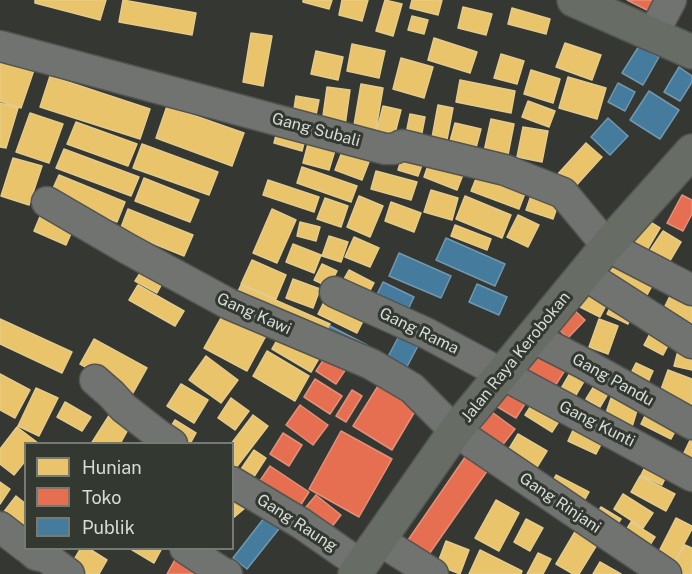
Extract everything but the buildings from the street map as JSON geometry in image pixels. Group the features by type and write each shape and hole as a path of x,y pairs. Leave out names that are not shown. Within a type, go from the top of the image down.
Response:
{"main road":[{"path":"574,0 692,52"},
{"name":"Jalan Raya Kerobokan","path":"365,560 455,431 607,246 692,152"}],"street":[{"path":"653,34 671,0"},
{"name":"Gang Subali","path":"0,46 386,149 394,149 402,145 505,170 563,193 607,246"},
{"name":"Gang Kawi","path":"47,202 220,300 371,364 412,388 455,431"},
{"path":"607,246 692,290"},
{"path":"584,274 692,343"},
{"name":"Gang Rama","path":"335,292 426,333 501,375"},
{"name":"Gang Pandu","path":"532,337 585,363 692,424"},
{"name":"Gang Kunti","path":"501,375 619,435 692,476"},
{"path":"95,380 124,408 160,435"},
{"name":"Gang Rinjani","path":"455,431 666,574"},
{"name":"Gang Raung","path":"234,483 365,560 433,574"},
{"path":"0,527 24,544"},
{"path":"33,550 46,559"},
{"path":"186,550 227,574"}]}
